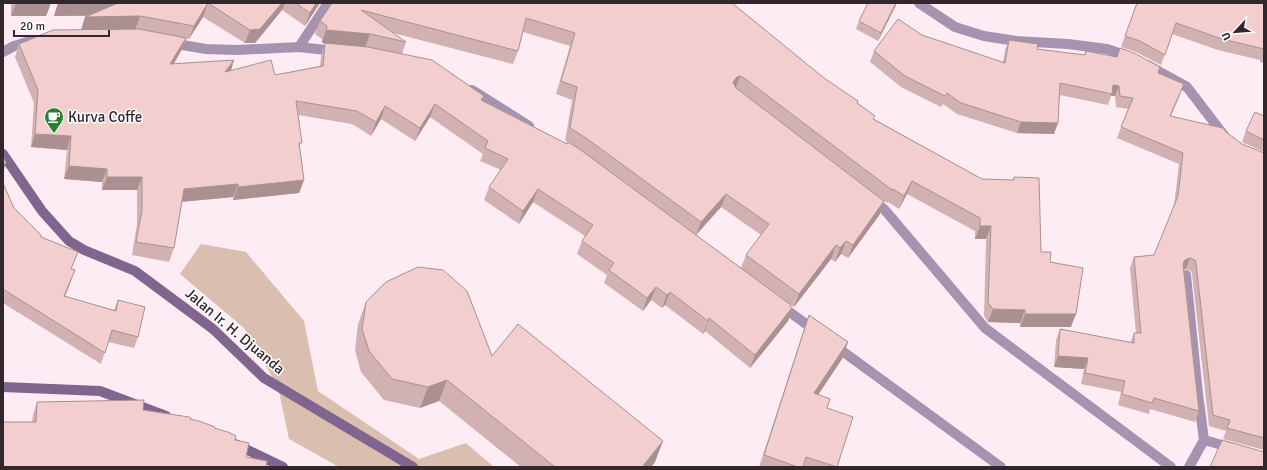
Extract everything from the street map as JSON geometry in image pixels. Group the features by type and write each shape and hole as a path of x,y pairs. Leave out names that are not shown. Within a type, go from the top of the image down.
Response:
{"street":[{"path":"299,47 328,3"},
{"path":"919,3 955,27 984,36 1016,41 1068,44 1107,49 1133,58 1187,87 1226,138 1236,146"},
{"path":"3,52 14,46 45,37"},
{"path":"163,41 206,49 236,50 299,47 343,52"},
{"path":"465,86 538,131"},
{"name":"Jalan Ir. H. Djuanda","path":"3,154 42,211 69,242 84,250 135,271 213,329 264,378 413,467"},
{"path":"866,195 884,209 985,328 1171,467"},
{"path":"1186,275 1204,440 1189,467"},
{"path":"774,301 1001,467"},
{"path":"3,387 100,391 174,419"},
{"path":"226,439 283,467"},
{"path":"1204,440 1242,450"}],"shaded area":[{"path":"201,244 246,252 304,321 318,391 419,459 466,443 494,467 339,467 289,439 278,387 244,328 180,274"}],"building":[{"path":"118,3 208,3 194,26 140,16 85,17"},
{"path":"208,3 282,3 260,29 250,30"},
{"path":"296,3 316,3 310,13"},
{"path":"332,3 732,3 824,78 858,101 857,103 875,116 873,119 982,179 1014,180 1014,177 1039,178 1041,252 1051,252 1050,262 1083,268 1076,314 1025,314 1025,310 993,309 988,303 991,226 980,226 980,218 912,181 904,196 893,189 892,190 740,76 733,82 736,88 884,201 853,245 846,241 840,248 836,245 799,294 746,255 769,224 726,194 701,222 586,138 570,128 577,87 561,81 575,33 526,18 518,51 361,10 406,42 370,34 326,30 327,26 320,21"},
{"path":"868,3 896,3 881,33 859,21"},
{"path":"1137,3 1264,3 1264,49 1222,39 1176,23 1165,55 1140,41 1125,36"},
{"path":"898,19 922,35 1005,63 1009,40 1038,44 1037,49 1085,55 1086,51 1117,57 1120,48 1134,53 1160,67 1158,73 1184,84 1170,116 1223,128 1242,144 1264,153 1264,438 1227,428 1230,420 1213,415 1196,263 1195,260 1190,258 1184,261 1183,265 1199,411 1154,398 1152,403 1122,394 1125,381 1085,373 1088,358 1058,356 1060,329 1134,343 1134,333 1141,333 1134,257 1154,255 1178,196 1183,153 1121,127 1133,98 1120,96 1119,86 1113,85 1112,94 1060,83 1058,123 1021,122 961,103 947,93 945,96 905,76 874,51"},
{"path":"139,29 186,38 170,64 234,60 225,72 271,60 275,75 323,66 325,43 368,47 432,60 484,96 481,100 567,144 568,142 578,148 791,305 790,306 792,308 755,355 709,318 708,321 670,292 667,295 656,287 647,298 609,270 614,263 582,241 593,225 538,189 523,211 489,187 508,159 485,148 488,141 435,104 420,128 385,106 376,122 357,111 296,101 302,143 299,143 304,180 238,187 238,184 184,189 174,248 136,242 142,211 142,177 107,177 107,169 69,166 71,136 35,134 38,90 19,44 53,30"},
{"path":"1255,112 1264,116 1264,140 1246,131"},
{"path":"3,156 6,163 3,165"},
{"path":"3,183 14,208 40,234 41,237 78,252 71,269 75,270 64,296 116,311 118,300 145,307 138,337 112,330 105,353 3,289"},
{"path":"418,267 443,270 467,291 492,356 518,324 663,441 642,467 555,467 447,380 428,387 392,379 369,351 362,329 366,302 386,282"},
{"path":"809,315 848,342 814,393 830,399 827,408 853,417 837,467 806,457 803,467 798,467 764,455"},
{"path":"144,400 143,410 189,417 191,418 190,419 199,421 236,436 235,440 249,443 246,457 267,461 266,467 3,467 3,422 36,422 37,402"},
{"path":"1222,440 1264,452 1264,467 1210,467"}],"place":[{"name":"Kurva Coffe","path":"54,134"}]}
